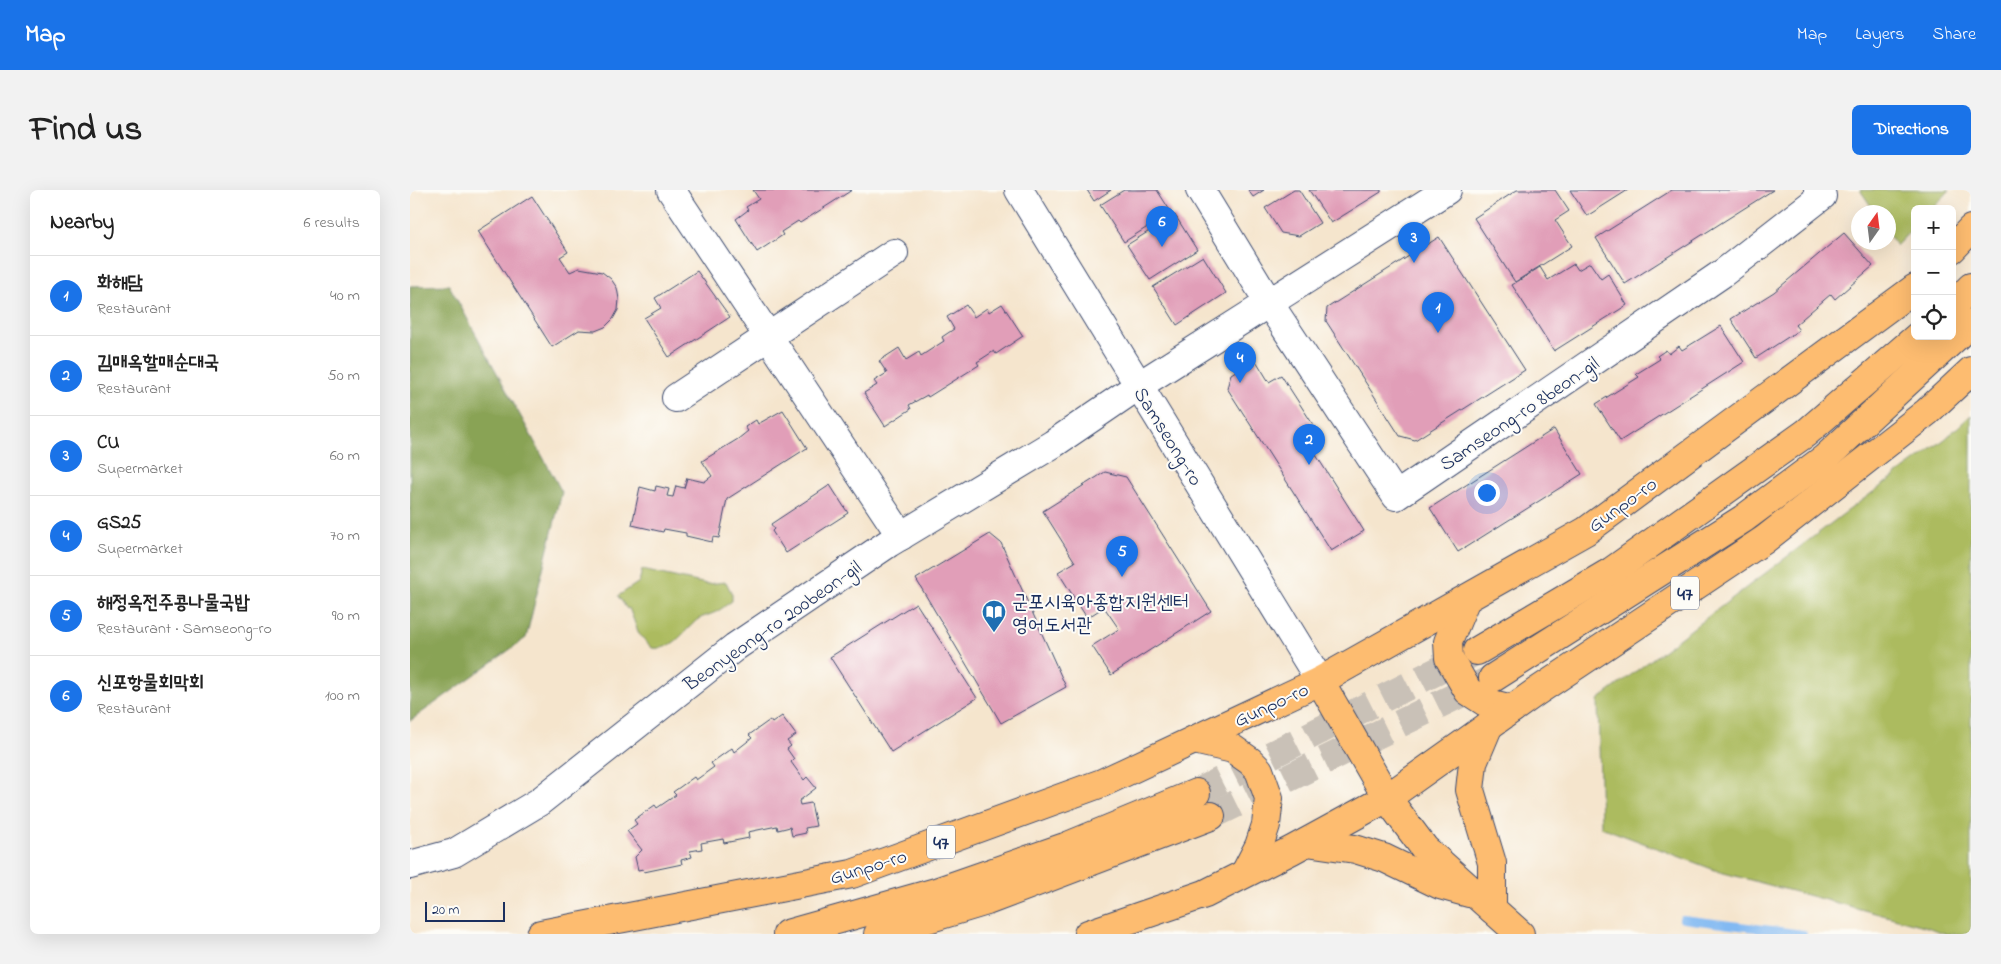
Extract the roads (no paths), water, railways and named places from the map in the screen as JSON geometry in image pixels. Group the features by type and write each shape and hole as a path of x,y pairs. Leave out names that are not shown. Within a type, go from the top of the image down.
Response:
{"main road":[{"path":"1956,245 1971,230"},
{"path":"1956,302 1971,287"},
{"name":"Gunpo-ro","path":"541,934 852,874 1102,783 1320,681 1586,530 1911,291"},
{"name":"47","path":"1493,678 1743,519 1825,458 1971,323"},
{"path":"1477,651 1612,571 1757,468 1806,433 1913,340"},
{"name":"47","path":"1088,934 1205,894 1307,842 1387,798 1512,709 1764,540 1927,412 1971,370"},
{"path":"1466,599 1448,642 1449,658 1468,691 1485,702 1512,709"},
{"path":"1320,681 1387,798 1425,849 1520,934"},
{"path":"1485,903 1492,863 1470,790 1473,763 1489,725"},
{"path":"1194,740 1233,749 1250,760 1259,770 1269,798 1266,825 1259,846 1245,873"},
{"name":"47","path":"788,934 936,892 1056,851 1196,793"},
{"path":"878,934 987,901 1211,816"},
{"path":"1307,842 1355,849 1384,858 1440,885 1485,903"}],"street":[{"path":"671,190 901,536"},
{"name":"Samseong-ro","path":"1019,190 1320,681"},
{"path":"1200,190 1269,303"},
{"path":"1138,386 1269,303 1410,200 1447,190"},
{"name":"Samseong-ro 8beon-gil","path":"1269,303 1396,496 1723,273 1822,196 1818,190"},
{"path":"676,398 894,253"},
{"name":"Beonyeong-ro 200beon-gil","path":"410,865 454,853 538,802 734,647 901,536 1053,444 1138,386"}],"waterway":[{"path":"1683,919 1803,934"}],"tunnel":[{"path":"1196,793 1473,653"},
{"path":"1211,816 1489,680"}],"place":[{"name":"신포항물회막회","path":"1162,247"},
{"name":"CU","path":"1414,263"},
{"name":"화해담","path":"1438,333"},
{"name":"GS25","path":"1240,383"},
{"name":"김매옥할매순대국","path":"1309,465"},
{"name":"해정옥전주콩나물국밥","path":"1122,577"},
{"name":"군포시육아종합지원센터 영어도서관","path":"994,633"}]}
